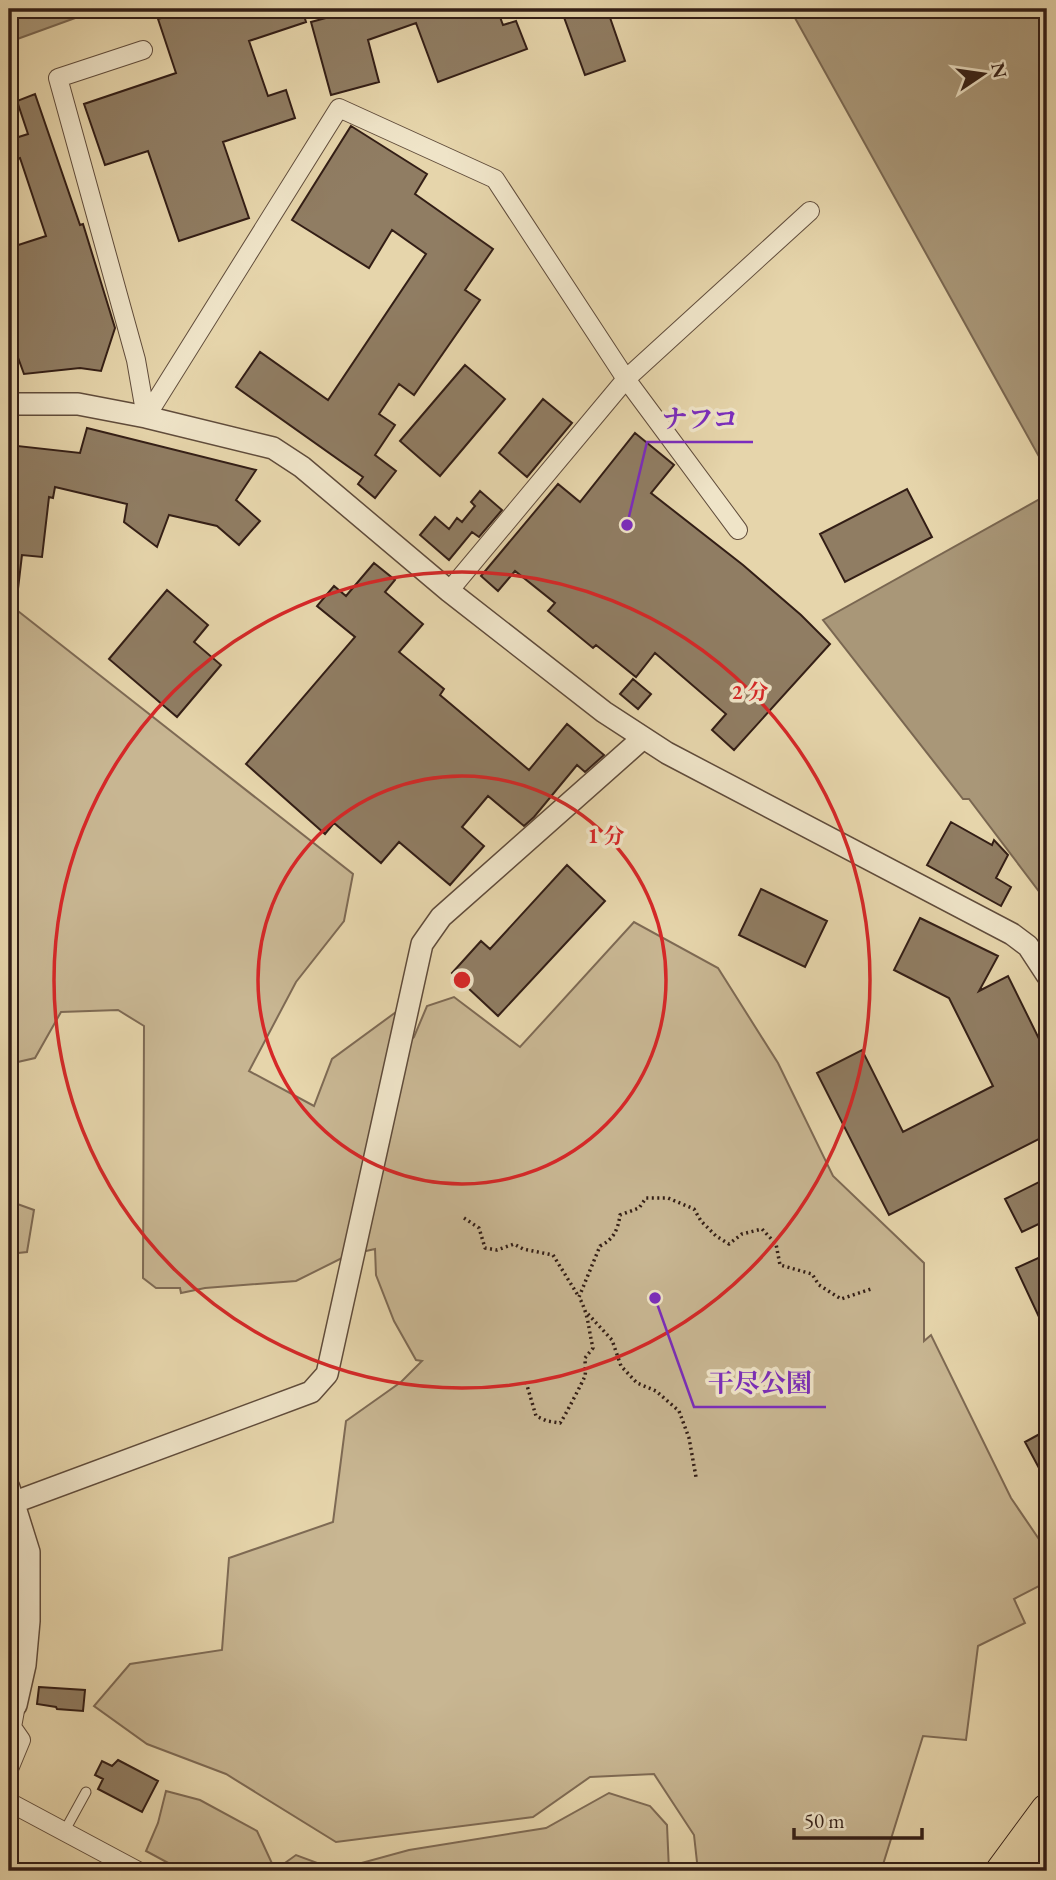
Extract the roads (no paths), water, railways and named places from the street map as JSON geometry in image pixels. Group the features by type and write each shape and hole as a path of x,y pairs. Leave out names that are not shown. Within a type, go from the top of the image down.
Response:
{"highway":[{"path":"1002,1871 1047,1810"},
{"path":"1028,1871 1047,1849"}],"street":[{"path":"143,50 58,78 136,359 146,417"},
{"path":"146,417 339,108 495,179 626,379 738,530"},
{"path":"449,591 626,379 810,211"},
{"path":"9,404 78,404 146,417 273,448 302,467 449,591 604,712 727,787 1012,934 1028,946 1047,975"},
{"path":"9,1769 21,1740 12,1727 25,1665 29,1621 29,1552 12,1495 311,1392 327,1374 422,944 441,917 643,738"},
{"path":"9,1802 138,1871"}],"lane":[{"path":"64,1832 86,1792"}],"place":[{"name":"ナフコ","path":"627,525"},
{"name":"干尽公園","path":"655,1298"}]}
